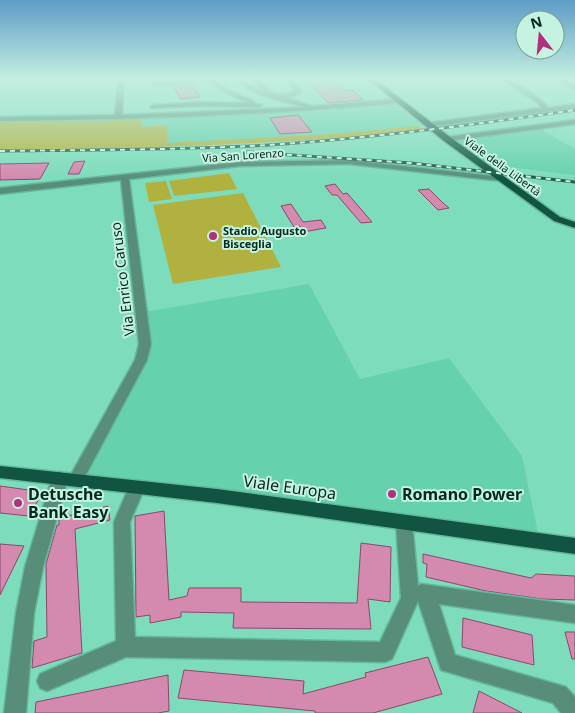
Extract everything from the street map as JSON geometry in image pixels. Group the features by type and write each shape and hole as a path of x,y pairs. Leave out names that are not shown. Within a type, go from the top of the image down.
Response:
{"main road":[{"name":"Viale della Libertà","path":"413,112 557,219 575,225"},
{"path":"557,219 575,235"},
{"name":"Viale Europa","path":"0,472 137,487 575,546"}],"street":[{"path":"118,112 118,118"},
{"path":"144,118 148,112"},
{"path":"0,120 144,118 258,112"},
{"path":"428,124 527,112"},
{"path":"447,139 575,122"},
{"name":"Via San Lorenzo","path":"0,191 251,163 321,162 373,164 500,178"},
{"name":"Via Enrico Caruso","path":"15,713 25,613 34,567 68,479 141,360 145,344 125,178"},
{"path":"126,647 122,522 137,487"},
{"path":"404,522 418,592 448,663 559,694 575,713"},
{"path":"47,681 126,647 385,652 410,599 418,592 575,614"}],"shaded area":[{"path":"284,112 410,112 426,125 333,135 166,144 168,125 141,127 142,119"},
{"path":"142,119 141,127 168,125 167,143 334,134 417,126 427,130 320,139 161,147 0,150 0,122"},
{"path":"537,127 575,149 575,175 483,164 451,140"},
{"path":"229,173 237,189 174,196 169,181"},
{"path":"166,181 172,199 149,202 145,183"},
{"name":"Stadio Augusto Bisceglia","path":"243,193 281,267 173,284 153,205"},
{"path":"309,284 360,379 449,358 522,456 538,533 348,506 86,476 147,361 150,343 145,312"}],"building":[{"path":"298,115 312,132 280,134 270,118"},
{"path":"85,161 79,174 68,174 74,162"},
{"path":"49,163 40,179 0,180 0,164"},
{"path":"335,184 343,194 347,193 372,222 361,223 337,195 332,195 325,186"},
{"path":"429,189 449,208 438,210 418,190"},
{"path":"291,204 303,222 321,220 326,228 303,232 300,226 294,227 281,206"},
{"name":"Detusche Bank Easy","path":"0,486 43,492 29,516 0,513"},
{"path":"108,506 110,520 75,529 82,653 32,668 34,641 47,637 46,564 57,525 59,525 59,518"},
{"path":"164,511 169,600 187,596 189,588 241,588 241,602 357,603 361,543 391,547 390,602 368,599 371,629 233,628 234,613 181,612 181,617 150,623 150,615 136,617 135,516"},
{"path":"0,544 24,546 0,595"},
{"path":"423,554 531,578 536,574 575,576 575,600 542,599 486,591 426,577 427,564 423,563"},
{"path":"463,618 532,635 534,665 462,647"},
{"path":"565,632 575,632 575,659 572,659"},
{"path":"428,657 442,694 373,713 315,713 315,711 178,698 184,670 304,681 303,694 366,677 365,673"},
{"path":"168,675 169,711 158,713 35,713 36,702"},
{"path":"479,691 522,713 473,713"}],"railway":[{"path":"0,151 169,149 269,145 346,139 559,112"},
{"path":"247,152 411,163 575,182"}],"place":[{"name":"Stadio Augusto Bisceglia","path":"213,236"},
{"name":"Romano Power","path":"392,494"},
{"name":"Detusche Bank Easy","path":"18,503"}]}
